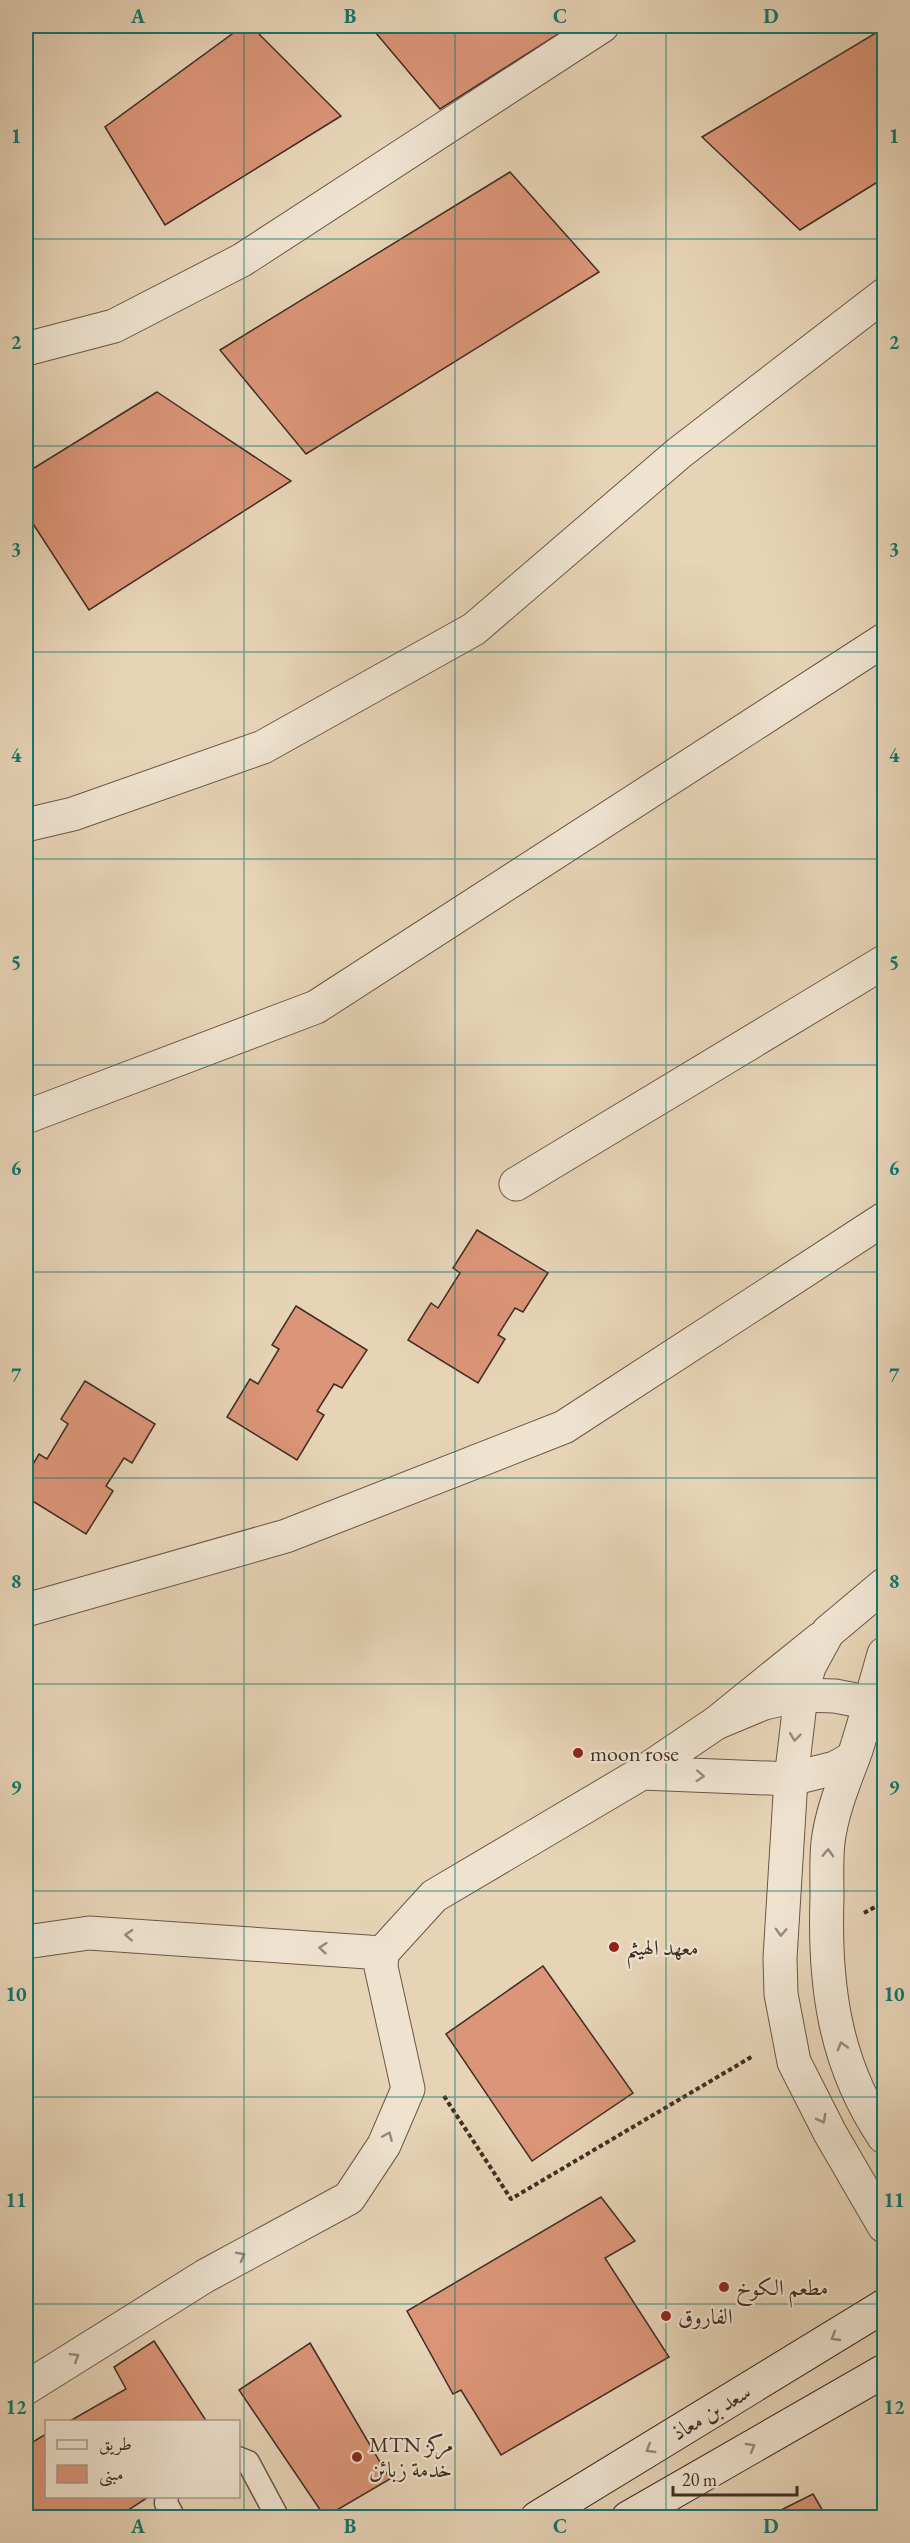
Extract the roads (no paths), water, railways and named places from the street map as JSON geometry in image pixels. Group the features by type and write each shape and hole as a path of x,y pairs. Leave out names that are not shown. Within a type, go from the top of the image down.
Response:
{"street":[{"path":"26,349 114,326 242,260 602,26"},
{"path":"26,825 73,814 263,747 474,629 679,453 885,295"},
{"path":"26,1118 316,1007 885,640"},
{"path":"516,1184 885,962"},
{"path":"26,1610 286,1536 564,1427 885,1219"},
{"path":"26,2388 205,2276 349,2198 384,2145 408,2089 381,1967 382,1953 434,1896 642,1773 716,1723 885,1585"},
{"path":"828,1632 809,1667 801,1695 791,1779 780,1958 781,1994 787,2036 794,2062 818,2109 885,2226"},
{"path":"885,1654 878,1706 839,1794 828,1842 826,1943 833,2013 852,2079 871,2117 885,2137"},
{"path":"716,1723 764,1703 801,1695 836,1696 878,1706"},
{"path":"642,1773 791,1779 835,1768 853,1758"},
{"path":"26,1942 89,1933 382,1953"},
{"name":"سعد بن معاذ","path":"537,2517 885,2307"},
{"path":"628,2517 885,2371"}],"lane":[{"path":"240,2459 248,2462 278,2517"},
{"path":"167,2498 166,2503 174,2517"}],"place":[{"name":"moon rose","path":"578,1753"},
{"name":"معهد الهيثم","path":"614,1947"},
{"name":"مطعم الكوخ","path":"724,2287"},
{"name":"الفاروق","path":"666,2316"},
{"name":"MTN مركز خدمة زبائن","path":"357,2457"}]}
